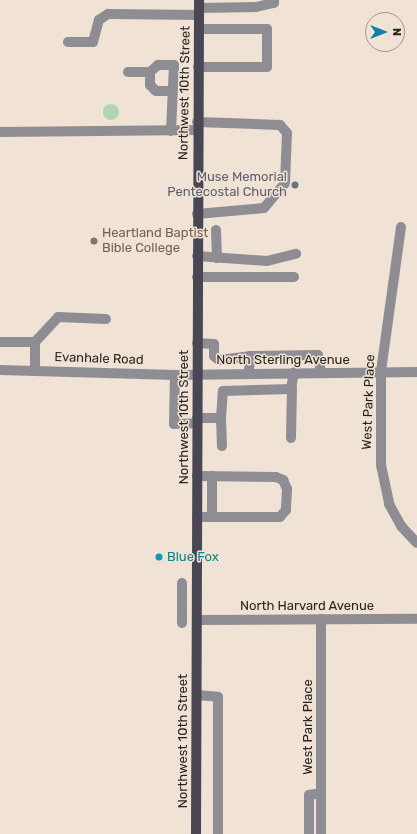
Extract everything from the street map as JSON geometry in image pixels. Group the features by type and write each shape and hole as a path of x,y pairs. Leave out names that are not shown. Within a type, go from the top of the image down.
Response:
{"main road":[{"name":"Northwest 10th Street","path":"196,834 197,214 199,8"}],"street":[{"path":"68,42 93,42 99,20 108,14 199,8 227,4 256,8 274,3 274,0"},
{"path":"198,67 268,67 267,29 199,29"},
{"path":"128,72 150,72 158,65 174,65 171,91 171,131"},
{"path":"150,72 150,85 156,91 171,91"},
{"path":"0,132 171,131 198,126 280,125 287,133 285,183 264,208 197,214"},
{"name":"West Park Place","path":"401,227 381,372 384,492 395,517 417,543"},
{"path":"216,230 217,258"},
{"path":"197,256 267,261 296,254"},
{"path":"197,277 294,277"},
{"path":"35,371 35,342 58,317 106,319"},
{"path":"0,342 35,342"},
{"path":"197,343 214,344 214,356 218,360 250,356 319,355 321,372"},
{"path":"249,373 250,356"},
{"name":"Evanhale Road","path":"0,370 175,375 197,374"},
{"path":"291,438 292,388 294,372"},
{"name":"North Sterling Avenue","path":"197,374 417,372"},
{"path":"175,375 174,424 221,418"},
{"path":"222,446 221,418 223,391 292,388"},
{"path":"197,476 276,477 283,480 287,489 286,510 280,517 197,517"},
{"path":"212,476 212,517"},
{"path":"182,583 182,623"},
{"name":"West Park Place","path":"321,619 321,834"},
{"name":"North Harvard Avenue","path":"196,620 417,619"},
{"path":"197,695 218,697 218,834"},
{"path":"309,834 309,795 321,793"}],"green space":[{"path":"108,104 114,104 119,109 117,118 114,120 108,120 103,115 103,109"}],"place":[{"name":"Muse Memorial Pentecostal Church","path":"295,185"},
{"name":"Heartland Baptist Bible College","path":"94,241"},
{"name":"Blue Fox","path":"159,557"}]}
